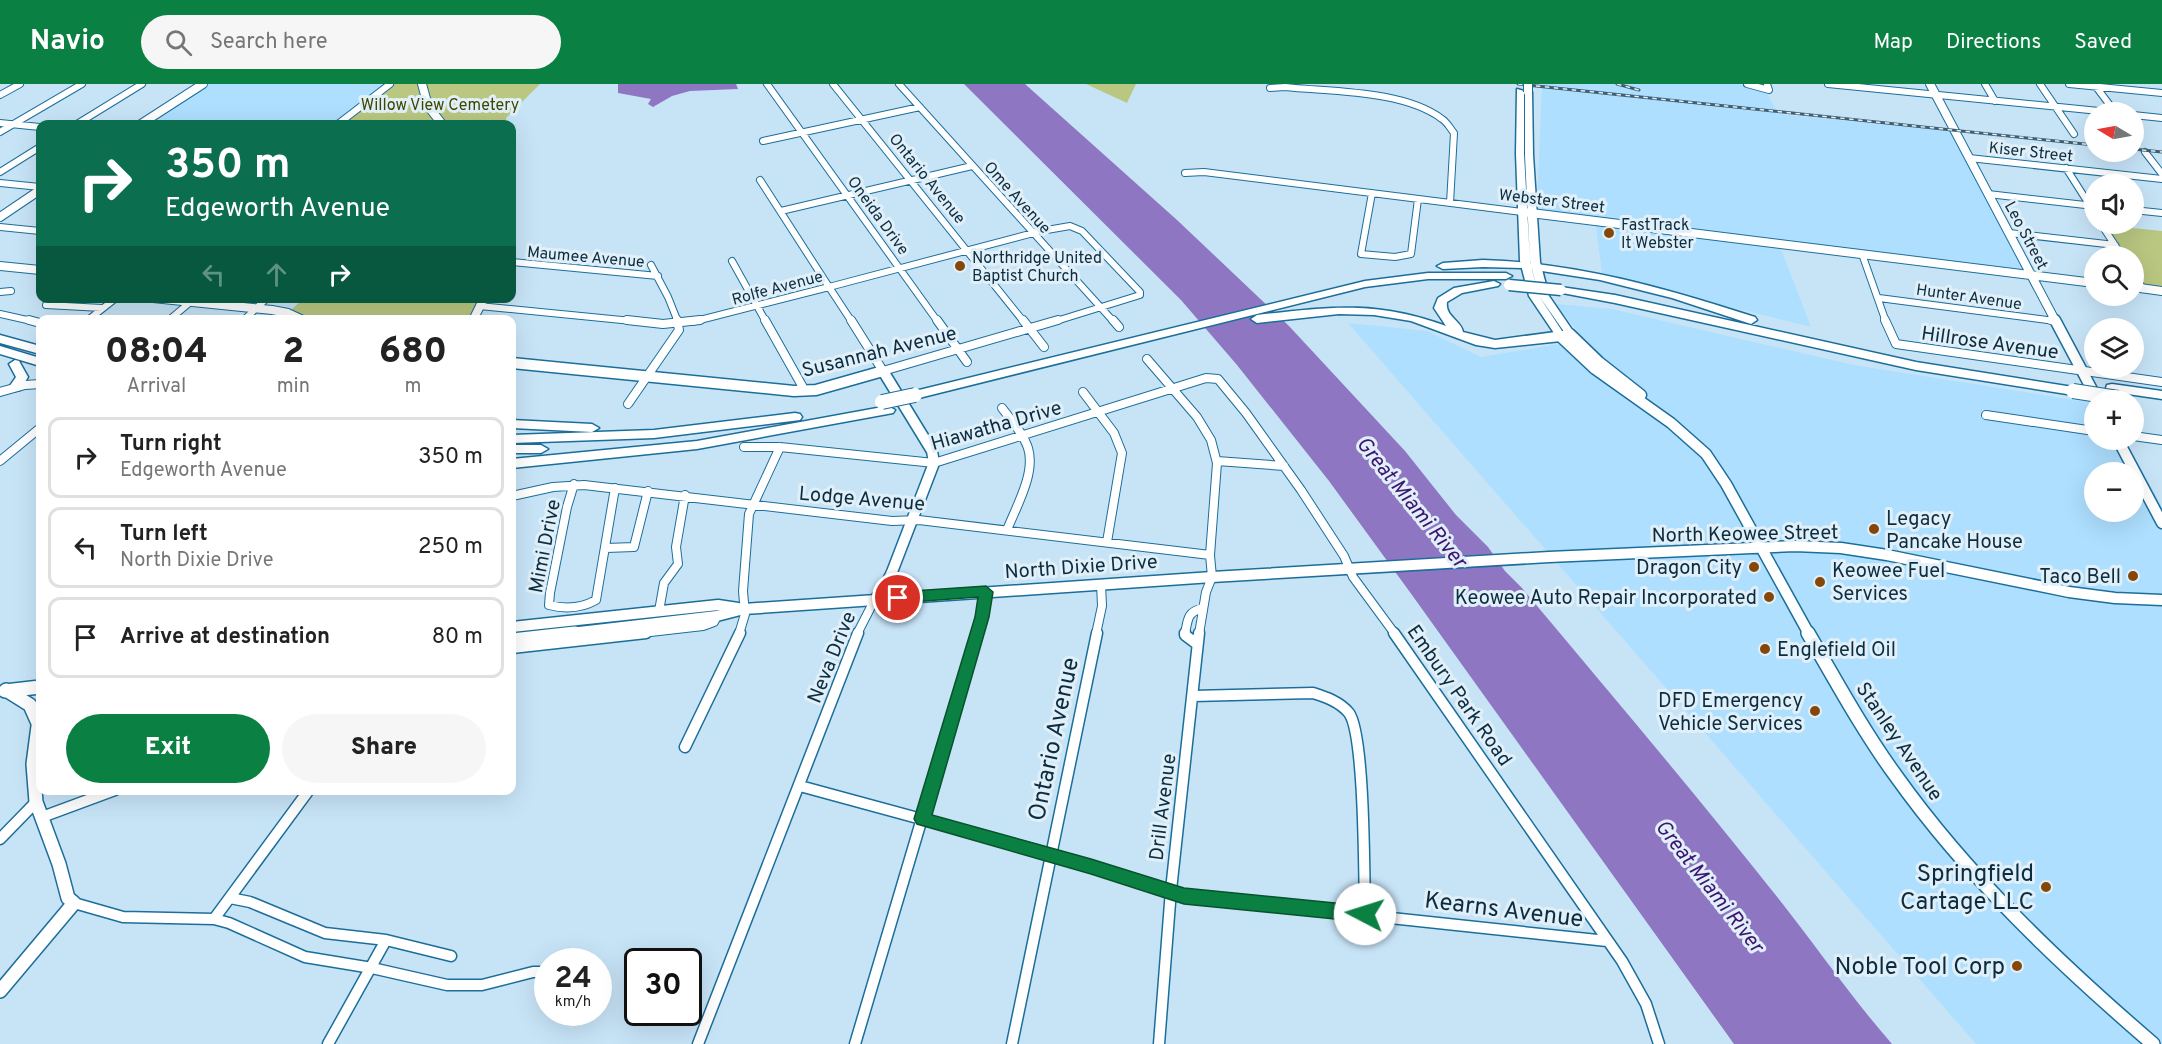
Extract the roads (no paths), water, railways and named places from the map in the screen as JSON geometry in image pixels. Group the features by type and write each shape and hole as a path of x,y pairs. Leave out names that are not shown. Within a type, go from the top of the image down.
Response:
{"highway":[{"path":"1303,304 1366,279 1445,266 1532,262 1558,280 1636,303 1916,366 2096,390"},
{"path":"1260,314 1303,304 1365,284 1407,279 1449,275 1507,280 1558,280 1935,360 2070,386"},
{"path":"1507,280 1467,287 1446,295 1440,307 1447,322 1458,330 1486,339 1504,340 1563,335"},
{"path":"516,464 697,445 783,429 917,399 1303,304 1408,286 1494,284"},
{"path":"1303,304 1394,314 1437,326 1459,336 1495,344 1563,335"},
{"path":"0,339 36,349"},
{"path":"0,350 36,361"},
{"path":"0,360 36,370"},
{"path":"15,364 22,377 15,387"},
{"path":"2144,394 2162,395"},
{"path":"2144,400 2162,404"},
{"path":"516,438 586,438 769,421 885,406"},
{"path":"516,424 635,429 655,432"},
{"path":"516,449 649,444 783,429"}],"main road":[{"name":"Stanley Avenue","path":"1524,88 1527,212 1534,296 1563,335"}],"street":[{"path":"0,95 20,84"},
{"path":"0,132 82,84"},
{"path":"84,120 142,84"},
{"path":"147,120 203,84"},
{"path":"343,120 390,84"},
{"path":"422,84 428,106 439,120"},
{"name":"Oneida Drive","path":"767,84 967,362"},
{"name":"Ontario Avenue","path":"834,84 1044,347"},
{"name":"Ome Avenue","path":"899,84 1119,327"},
{"path":"1747,84 1768,87"},
{"path":"1828,84 2084,110"},
{"name":"Leo Street","path":"1930,84 2091,390"},
{"path":"1985,84 1995,101"},
{"path":"2040,84 2074,134"},
{"path":"2069,84 2162,93"},
{"path":"2095,85 2108,102"},
{"path":"1270,88 1285,87 1390,99 1418,105 1437,114 1450,125 1454,133 1450,203"},
{"path":"763,141 920,107"},
{"path":"2144,116 2162,118"},
{"path":"0,123 36,127"},
{"path":"0,172 36,150"},
{"path":"2145,152 2162,174"},
{"name":"Kiser Street","path":"1969,158 2162,179"},
{"path":"781,211 972,166"},
{"path":"2066,168 2084,194"},
{"name":"Webster Street","path":"1185,173 1204,172 2084,282"},
{"path":"760,180 883,371 932,451 934,463"},
{"path":"0,183 36,191"},
{"path":"1372,193 1361,254 1395,257 1411,254 1418,199"},
{"path":"0,217 36,194"},
{"path":"1988,194 2084,204"},
{"path":"2144,211 2162,213"},
{"name":"Rolfe Avenue","path":"491,303 679,324 694,322 1067,226 1076,227 1140,292 1140,296"},
{"path":"0,227 36,231"},
{"path":"2009,233 2115,245"},
{"path":"2108,234 2115,245"},
{"path":"1862,254 1879,298"},
{"path":"732,261 805,391"},
{"name":"Maumee Avenue","path":"516,262 657,276"},
{"path":"628,404 676,334 679,324 651,265"},
{"path":"0,266 36,270"},
{"path":"2144,289 2162,291"},
{"path":"0,292 11,291"},
{"name":"Susannah Avenue","path":"516,363 805,391 816,390 1030,330 1140,296"},
{"name":"Hunter Avenue","path":"1879,298 2055,321"},
{"name":"Hillrose Avenue","path":"1879,298 1890,334 1896,344 1902,346 2162,382"},
{"path":"94,315 109,303"},
{"path":"175,315 189,303"},
{"path":"216,303 292,315"},
{"path":"249,315 262,303"},
{"path":"46,305 102,308"},
{"path":"0,314 36,322"},
{"name":"Stanley Avenue","path":"1563,335 1601,374 1668,420 1696,443 1711,460 1867,733 1927,815 2015,914 2080,978 2153,1044"},
{"path":"1147,359 1202,423 1211,440 1217,461 1210,555 1212,577"},
{"name":"Hiawatha Drive","path":"744,447 780,447 934,463 1172,388 1215,378"},
{"name":"Embury Park Road","path":"1215,378 1246,413 1284,466 1344,556 1353,577 1455,717 1607,941 1637,986 1659,1044"},
{"path":"0,392 15,387 36,384"},
{"path":"1083,392 1119,441 1122,453 1107,542"},
{"path":"1002,408 1022,436 1028,448 1030,461 1007,530"},
{"path":"1986,415 2084,429"},
{"path":"0,461 36,431"},
{"path":"2144,438 2162,440"},
{"path":"685,747 740,632 745,614 743,591 749,514 780,447"},
{"path":"2123,450 2162,523"},
{"path":"1217,461 1284,466"},
{"name":"Neva Drive","path":"698,1044 856,637 875,599 884,589 934,463"},
{"name":"Lodge Avenue","path":"516,495 574,484 912,522 919,520 1210,555"},
{"name":"Mimi Drive","path":"574,484 567,507 549,605 560,608 594,602 597,598 606,548"},
{"path":"615,488 606,548 634,547 648,491"},
{"path":"659,611 664,583 678,564 676,547 685,495"},
{"name":"North Keowee Street","path":"1348,568 1809,546 1853,549 2054,590 2119,598 2162,600"},
{"name":"North Dixie Drive","path":"516,640 653,627 744,609 1348,568"},
{"name":"Drill Avenue","path":"1159,1044 1171,890 1197,644 1203,608 1212,577"},
{"name":"Ontario Avenue","path":"1012,1044 1102,606 1101,584"},
{"path":"855,1044 982,617 986,592"},
{"name":"North Dixie Drive","path":"516,627 718,604 744,609"},
{"path":"516,647 653,627"},
{"path":"516,634 527,633 544,637"},
{"path":"2,693 36,688"},
{"path":"2,693 30,705 36,713"},
{"path":"1193,696 1313,693 1336,702 1349,713 1356,732 1360,765 1365,914"},
{"path":"36,741 33,765 36,802 68,898 74,903 123,917 214,919 240,927 305,957 372,968 447,985 482,985 534,972"},
{"name":"Kearns Avenue","path":"800,786 1050,855 1171,890 1184,896 1607,941"},
{"path":"42,817 101,795"},
{"path":"214,919 305,795"},
{"path":"0,839 36,802"},
{"path":"231,897 250,902 325,933 386,940 451,957"},
{"path":"0,991 74,903"},
{"path":"328,1044 386,940"}],"water":[{"path":"618,84 736,84 738,89 690,91 672,96 653,107 648,104 651,99 618,93"},
{"name":"Great Miami River","path":"964,84 1025,84 1177,220 1289,326 1405,451 1456,515 1488,547 1505,571 1522,588 1712,816 1892,1044 1734,1044 1329,481 1237,365 1181,300"}],"railway":[{"path":"1518,84 2084,144"},
{"path":"1617,84 1639,90"},
{"path":"2144,150 2162,152"}],"place":[{"name":"FastTrack It Webster","path":"1609,233"},
{"name":"Northridge United Baptist Church","path":"960,266"},
{"name":"Legacy Pancake House","path":"1874,529"},
{"name":"Dragon City","path":"1754,567"},
{"name":"Taco Bell","path":"2133,576"},
{"name":"Keowee Fuel Services","path":"1820,582"},
{"name":"Keowee Auto Repair Incorporated","path":"1769,597"},
{"name":"Englefield Oil","path":"1765,649"},
{"name":"DFD Emergency Vehicle Services","path":"1815,711"},
{"name":"Springfield Cartage LLC","path":"2046,887"},
{"name":"Noble Tool Corp","path":"2017,966"}],"park label":[{"name":"Willow View Cemetery","path":"440,104"}]}
